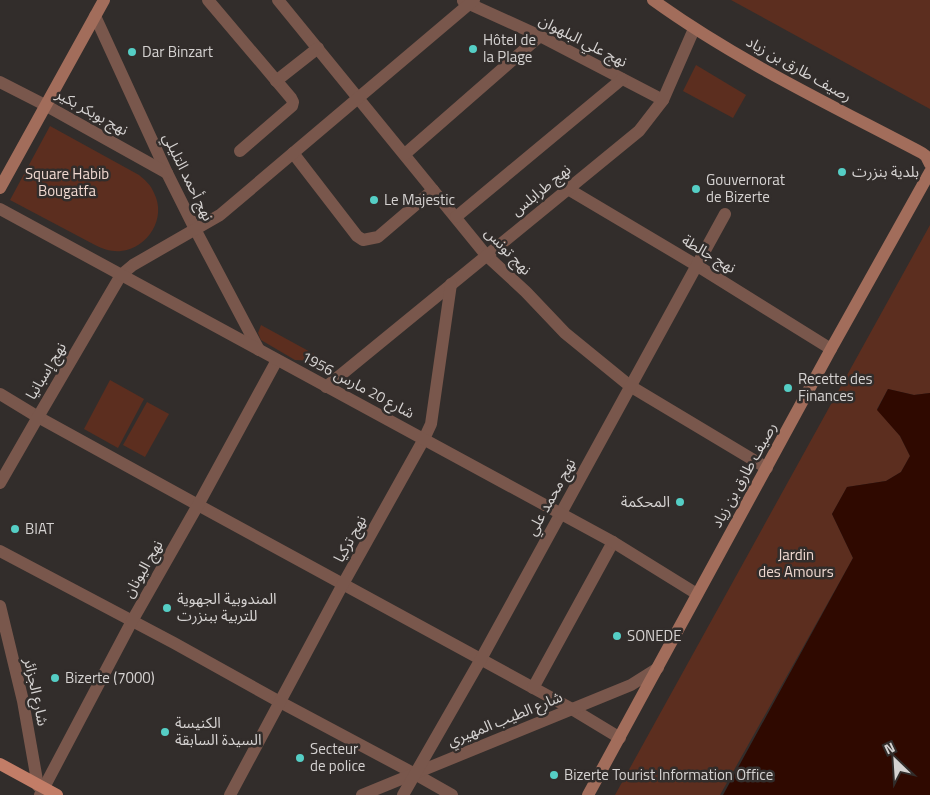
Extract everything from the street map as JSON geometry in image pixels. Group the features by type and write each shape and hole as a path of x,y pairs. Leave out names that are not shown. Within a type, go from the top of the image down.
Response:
{"main road":[{"path":"0,188 104,0"},
{"name":"رصيف طارق بن زياد","path":"653,0 694,29 788,83 929,158"},
{"name":"رصيف طارق بن زياد","path":"588,795 831,349 930,172"},
{"path":"0,764 40,790 57,795"}],"street":[{"path":"208,0 293,102 292,106 240,151"},
{"name":"نهج تونس","path":"278,0 486,255 526,292 565,333 630,386 766,468"},
{"path":"121,275 132,265 220,215 468,1"},
{"name":"نهج علي البلهوان","path":"468,1 663,100"},
{"name":"نهج أحمد التليلي","path":"95,16 167,173 259,350"},
{"name":"نهج طرابلس","path":"326,386 639,131 663,100 694,29"},
{"path":"405,154 540,36"},
{"path":"276,81 318,48"},
{"path":"456,217 622,79"},
{"name":"نهج بوبكر بكير","path":"0,82 167,173"},
{"path":"293,153 357,236 363,240 378,238 434,190"},
{"name":"نهج جالطة","path":"568,189 696,265 831,349"},
{"name":"شارع 20 مارس 1956","path":"0,209 613,542 697,594"},
{"name":"نهج محمد علي","path":"403,795 481,659 725,214"},
{"name":"نهج إسبانيا","path":"0,483 121,275"},
{"name":"نهج تركيا","path":"230,795 431,424 452,284"},
{"name":"نهج اليونان","path":"40,790 277,360"},
{"path":"0,394 38,417 572,709 620,738"},
{"path":"533,688 613,542"},
{"path":"0,551 174,643 452,795"},
{"name":"شارع الجزائر","path":"0,606 40,790"},
{"name":"شارع الطيب المهيري","path":"362,795 631,684 658,668"}],"green space":[{"path":"731,0 930,0 930,109"},
{"path":"696,65 746,95 733,118 683,91"},
{"name":"Square Habib Bougatfa","path":"50,126 139,175 150,185 157,203 158,212 156,222 147,238 131,249 114,251 104,249 10,200"},
{"name":"Jardin des Amours","path":"930,225 930,393 914,395 888,389 877,409 900,436 910,456 901,472 886,481 847,487 832,514 853,558 720,795 615,795"},
{"path":"261,325 314,354 312,361 295,360 261,340 258,333"},
{"path":"110,380 144,399 118,448 84,429"},
{"path":"147,402 169,414 145,457 123,445"}],"shaded area":[{"path":"888,389 914,395 930,393 930,795 723,795 853,558 832,514 847,487 886,481 901,472 910,456 900,436 877,410"}],"place":[{"name":"Hôtel de la Plage","path":"473,49"},
{"name":"Dar Binzart","path":"132,52"},
{"name":"بلدية بنزرت","path":"842,172"},
{"name":"Gouvernorat de Bizerte","path":"696,189"},
{"name":"Le Majestic","path":"374,200"},
{"name":"Recette des Finances","path":"788,388"},
{"name":"المحكمة","path":"680,502"},
{"name":"BIAT","path":"15,529"},
{"name":"المندوبية الجهوية للتربية ببنزرت","path":"167,608"},
{"name":"SONEDE","path":"617,636"},
{"name":"Bizerte (7000)","path":"55,678"},
{"name":"الكنيسة السيدة السابقة","path":"165,732"},
{"name":"Secteur de police","path":"300,758"},
{"name":"Bizerte Tourist Information Office","path":"554,775"}]}
